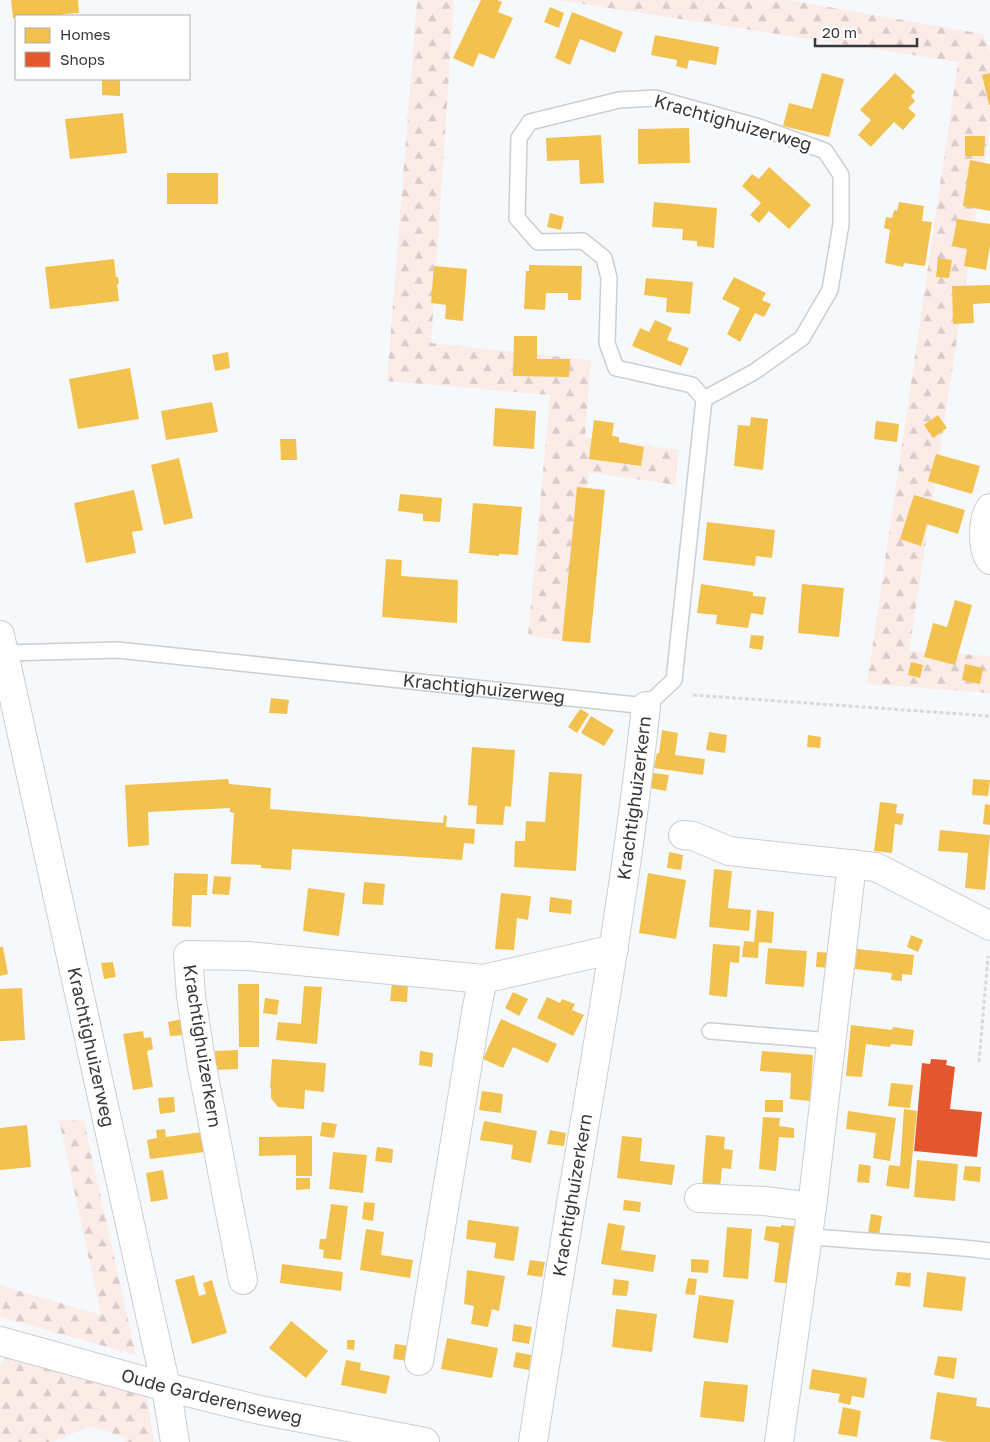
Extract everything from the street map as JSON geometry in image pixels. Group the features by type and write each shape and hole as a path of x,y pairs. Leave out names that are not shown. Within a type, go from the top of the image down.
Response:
{"street":[{"path":"990,508 985,534 985,548 990,560"},
{"name":"Krachtighuizerweg","path":"1,644 166,1388 175,1442"},
{"name":"Krachtighuizerkern","path":"533,1442 653,699"},
{"path":"683,835 693,836 729,851 876,867 989,936"},
{"path":"779,1442 812,1207 852,864"},
{"name":"Krachtighuizerkern","path":"243,1280 191,996 188,955 248,956 483,979 614,949"},
{"path":"419,1361 483,979"},
{"path":"699,1198 765,1201 812,1207"},
{"name":"Oude Garderenseweg","path":"0,1341 166,1388 260,1410 425,1442"}],"lane":[{"name":"Krachtighuizerweg","path":"655,98 759,127 825,151 841,175 841,224 830,290 802,338 754,372 704,399 692,385 616,368 607,343 609,278 604,258 583,241 538,242 517,218 519,138 530,122 619,100 655,98"},
{"path":"653,699 674,680 704,399"},
{"name":"Krachtighuizerweg","path":"1,644 118,650 653,699"},
{"path":"710,1031 831,1042"},
{"path":"808,1236 842,1240 949,1246 990,1251"}],"path":[{"path":"653,699 990,716"},
{"path":"979,1062 989,936"}],"green space":[{"path":"417,0 454,0 431,343 591,360 585,437 679,450 675,485 589,472 569,641 528,636 550,395 387,381"},
{"path":"557,0 788,0 983,34 990,51 990,125 909,651 990,656 990,693 867,684 958,62"},
{"path":"59,1120 84,1121 136,1355 0,1317 0,1285 101,1315"},
{"path":"7,1355 147,1397 154,1442 125,1442 124,1437 91,1426 52,1442 0,1442 0,1365"}],"building: Homes":[{"path":"11,0 78,0 79,13 15,15 15,18 13,18"},
{"path":"481,0 497,0 502,2 498,12 513,18 494,59 479,53 473,67 453,58"},
{"path":"550,7 564,13 559,28 544,22"},
{"path":"572,12 623,32 615,53 580,39 570,65 555,58"},
{"path":"655,35 719,47 716,65 689,60 687,69 676,66 677,60 651,55"},
{"path":"822,73 844,79 829,137 783,126 789,103 812,109"},
{"path":"895,73 915,92 911,96 915,101 908,108 916,115 903,130 894,122 871,147 858,135 871,120 860,110"},
{"path":"990,73 990,105 989,105 982,75"},
{"path":"102,80 120,80 120,96 102,95"},
{"path":"123,113 127,153 70,159 65,119"},
{"path":"689,128 690,163 638,164 638,129"},
{"path":"601,135 604,183 580,184 579,160 547,161 546,138"},
{"path":"965,136 985,136 984,156 965,156"},
{"path":"970,160 990,164 990,211 963,206"},
{"path":"769,167 811,205 789,229 769,211 759,223 750,215 761,203 742,186 752,174 759,179"},
{"path":"167,173 218,173 218,204 167,204"},
{"path":"654,202 717,208 714,248 697,246 697,241 682,240 683,229 652,227"},
{"path":"899,202 924,206 922,221 932,222 925,266 904,263 903,267 885,263 890,230 884,228 886,217 892,218 894,210 897,211"},
{"path":"550,213 564,217 561,230 547,227"},
{"path":"957,219 990,224 990,246 986,270 964,266 967,249 952,246"},
{"path":"938,258 952,260 949,278 936,277"},
{"path":"114,259 116,277 118,277 119,284 117,284 119,301 50,309 45,267"},
{"path":"529,265 582,266 581,300 568,300 568,293 546,293 545,310 524,309 526,271 529,271"},
{"path":"434,266 467,269 463,321 445,319 446,305 431,303"},
{"path":"734,277 766,293 762,300 771,304 764,317 755,313 740,342 727,334 740,308 722,299"},
{"path":"646,278 693,282 690,314 666,312 667,298 644,295"},
{"path":"990,285 990,303 973,304 974,323 953,324 952,286"},
{"path":"655,320 672,328 667,340 689,348 681,366 632,346 640,328 649,332"},
{"path":"514,336 537,336 537,359 570,359 569,377 513,376"},
{"path":"228,352 230,368 215,371 212,355"},
{"path":"130,368 139,419 78,429 69,379"},
{"path":"212,402 218,432 166,440 161,411"},
{"path":"495,408 536,411 534,449 493,446"},
{"path":"938,415 947,428 933,438 924,425"},
{"path":"751,417 768,419 763,470 734,466 738,425 750,426"},
{"path":"594,420 614,423 612,436 619,437 619,442 644,447 641,466 589,459"},
{"path":"876,421 899,424 897,442 874,439"},
{"path":"280,439 296,439 297,460 281,460"},
{"path":"936,454 980,466 972,494 928,481"},
{"path":"179,458 193,518 164,525 151,465"},
{"path":"577,487 605,490 590,643 562,641"},
{"path":"134,490 143,530 132,532 136,553 86,563 74,503"},
{"path":"400,494 442,498 440,522 423,521 423,514 398,511"},
{"path":"914,495 965,510 958,534 927,524 921,546 900,539"},
{"path":"473,503 522,507 518,555 499,554 499,556 469,553"},
{"path":"707,522 775,530 772,558 756,556 755,566 703,560"},
{"path":"386,559 402,560 401,576 458,580 457,623 382,617"},
{"path":"701,584 753,592 753,596 766,597 763,615 751,613 748,628 716,624 717,615 697,613"},
{"path":"802,584 844,588 839,637 798,633"},
{"path":"955,600 972,605 955,665 924,657 933,623 947,627"},
{"path":"751,635 764,636 762,650 749,648"},
{"path":"911,662 923,665 920,678 908,675"},
{"path":"965,664 983,668 980,684 962,680"},
{"path":"271,698 289,700 287,714 269,713"},
{"path":"580,709 589,714 577,733 568,727"},
{"path":"591,716 614,730 604,746 581,733"},
{"path":"662,730 678,733 675,755 705,759 703,775 654,768 657,753 659,753"},
{"path":"709,732 727,735 725,753 706,750"},
{"path":"808,735 821,737 820,748 807,747"},
{"path":"472,747 515,750 511,807 505,806 503,825 476,824 477,806 468,805"},
{"path":"549,772 582,774 576,871 514,867 515,841 525,841 526,821 545,822"},
{"path":"653,773 669,775 666,791 650,788"},
{"path":"228,779 229,784 271,788 270,809 443,823 444,815 447,816 446,827 475,829 474,844 464,843 462,860 292,849 291,870 261,868 261,865 231,864 234,813 230,812 230,808 148,812 149,845 128,847 125,785"},
{"path":"973,779 990,780 988,796 972,795"},
{"path":"880,802 897,804 896,813 904,814 902,825 895,824 892,853 874,851"},
{"path":"985,804 990,805 990,825 983,824"},
{"path":"940,830 990,835 985,890 965,888 968,853 938,851"},
{"path":"669,852 683,855 681,870 667,868"},
{"path":"714,869 732,871 728,908 751,910 749,931 709,927"},
{"path":"174,873 208,874 207,895 192,895 191,927 172,926"},
{"path":"648,873 686,880 676,939 639,933"},
{"path":"214,876 231,877 229,895 212,894"},
{"path":"364,882 385,884 383,905 362,904"},
{"path":"308,888 345,893 339,936 303,931"},
{"path":"501,893 531,896 528,920 517,918 514,950 495,949"},
{"path":"550,897 572,900 571,914 549,912"},
{"path":"757,910 774,912 772,943 759,942 758,958 742,957 744,941 754,942"},
{"path":"911,935 923,940 918,952 907,947"},
{"path":"713,944 740,946 739,963 730,962 727,997 709,995"},
{"path":"0,947 3,947 8,974 0,976"},
{"path":"768,948 807,951 804,987 765,984"},
{"path":"857,949 914,955 912,975 902,974 902,981 891,980 892,973 855,969"},
{"path":"817,952 832,953 831,968 816,967"},
{"path":"113,962 116,977 104,979 101,963"},
{"path":"392,983 408,984 407,1002 390,1001"},
{"path":"238,984 259,984 259,1047 239,1047"},
{"path":"304,986 322,987 317,1044 276,1040 278,1022 301,1024"},
{"path":"22,988 25,1040 0,1041 0,989"},
{"path":"513,992 528,999 519,1016 505,1008"},
{"path":"547,997 560,1003 562,999 575,1004 572,1010 584,1015 573,1036 537,1018"},
{"path":"265,998 279,1000 277,1015 263,1013"},
{"path":"183,1019 185,1035 170,1036 168,1022"},
{"path":"501,1019 557,1044 548,1063 513,1047 503,1068 483,1059"},
{"path":"851,1025 892,1030 893,1027 914,1030 912,1046 891,1044 890,1047 866,1044 862,1077 846,1076"},
{"path":"143,1031 144,1038 151,1037 153,1049 147,1051 153,1087 133,1090 123,1034"},
{"path":"238,1050 238,1069 216,1070 215,1051"},
{"path":"420,1051 433,1053 432,1067 419,1065"},
{"path":"762,1051 813,1055 810,1101 790,1099 791,1073 760,1071"},
{"path":"272,1059 326,1063 324,1092 305,1090 304,1109 278,1107 271,1098"},
{"path":"891,1083 913,1085 910,1108 888,1106"},
{"path":"482,1091 503,1094 501,1113 479,1110"},
{"path":"174,1097 175,1112 160,1114 158,1098"},
{"path":"765,1100 783,1100 783,1112 765,1112"},
{"path":"904,1109 917,1111 909,1189 886,1186 889,1165 900,1166"},
{"path":"848,1111 896,1118 890,1161 873,1158 876,1133 846,1129"},
{"path":"763,1117 780,1118 779,1126 794,1128 794,1138 779,1137 776,1171 759,1169"},
{"path":"484,1121 537,1131 531,1163 511,1159 513,1145 480,1140"},
{"path":"322,1122 337,1124 334,1138 320,1136"},
{"path":"27,1125 31,1167 0,1170 0,1128"},
{"path":"165,1129 166,1137 202,1132 204,1152 150,1159 147,1140 157,1138 156,1130"},
{"path":"550,1130 566,1133 564,1146 547,1144"},
{"path":"706,1135 725,1137 724,1149 733,1150 731,1169 722,1168 720,1187 702,1186"},
{"path":"312,1136 312,1176 296,1176 296,1155 259,1156 259,1137"},
{"path":"622,1136 642,1138 640,1161 675,1165 672,1185 617,1178"},
{"path":"377,1147 393,1149 392,1163 375,1161"},
{"path":"333,1152 367,1155 363,1193 329,1189"},
{"path":"917,1160 958,1164 955,1201 914,1197"},
{"path":"859,1164 871,1166 869,1183 857,1182"},
{"path":"965,1166 981,1167 980,1182 963,1180"},
{"path":"163,1170 168,1199 151,1202 146,1173"},
{"path":"296,1178 310,1178 310,1189 296,1190"},
{"path":"624,1200 641,1202 640,1212 623,1210"},
{"path":"364,1202 375,1203 373,1221 362,1219"},
{"path":"331,1204 348,1206 341,1260 323,1258 324,1250 319,1249 320,1239 326,1239"},
{"path":"871,1214 882,1216 879,1235 868,1233"},
{"path":"468,1220 519,1227 514,1261 494,1258 496,1243 466,1239"},
{"path":"608,1223 625,1226 621,1250 656,1255 653,1272 601,1264"},
{"path":"781,1225 801,1227 794,1284 774,1282 779,1243 764,1240 766,1226 781,1227"},
{"path":"727,1227 752,1229 748,1279 723,1277"},
{"path":"366,1229 384,1232 381,1255 413,1260 410,1278 360,1270"},
{"path":"691,1259 709,1260 708,1273 691,1272"},
{"path":"530,1260 545,1262 542,1277 527,1275"},
{"path":"282,1264 343,1272 341,1291 280,1283"},
{"path":"467,1270 505,1276 499,1311 492,1309 488,1327 471,1324 474,1306 464,1304"},
{"path":"897,1272 911,1273 910,1287 895,1285"},
{"path":"927,1272 966,1277 962,1311 923,1307"},
{"path":"194,1275 199,1296 206,1294 203,1283 212,1280 227,1333 192,1344 175,1280"},
{"path":"688,1278 697,1279 695,1295 685,1294"},
{"path":"614,1279 629,1281 627,1296 612,1295"},
{"path":"699,1295 734,1300 728,1343 693,1338"},
{"path":"616,1309 657,1314 652,1352 612,1347"},
{"path":"291,1321 328,1351 306,1378 269,1348"},
{"path":"514,1324 532,1327 529,1344 512,1341"},
{"path":"447,1338 498,1348 492,1378 441,1369"},
{"path":"347,1340 355,1340 354,1350 347,1349"},
{"path":"395,1344 410,1346 408,1361 393,1359"},
{"path":"516,1352 531,1355 529,1370 513,1367"},
{"path":"938,1356 957,1358 954,1379 934,1375"},
{"path":"346,1360 361,1363 360,1370 390,1376 386,1394 341,1385"},
{"path":"812,1369 867,1378 864,1398 852,1396 850,1405 838,1402 840,1394 809,1389"},
{"path":"704,1381 748,1385 744,1422 700,1417"},
{"path":"937,1392 977,1398 976,1406 990,1408 990,1442 948,1442 930,1439"},
{"path":"843,1407 861,1411 857,1437 838,1434"}],"building: Shops":[{"path":"931,1059 947,1060 946,1065 955,1067 950,1109 982,1112 977,1157 914,1151 922,1063 930,1064"}]}
